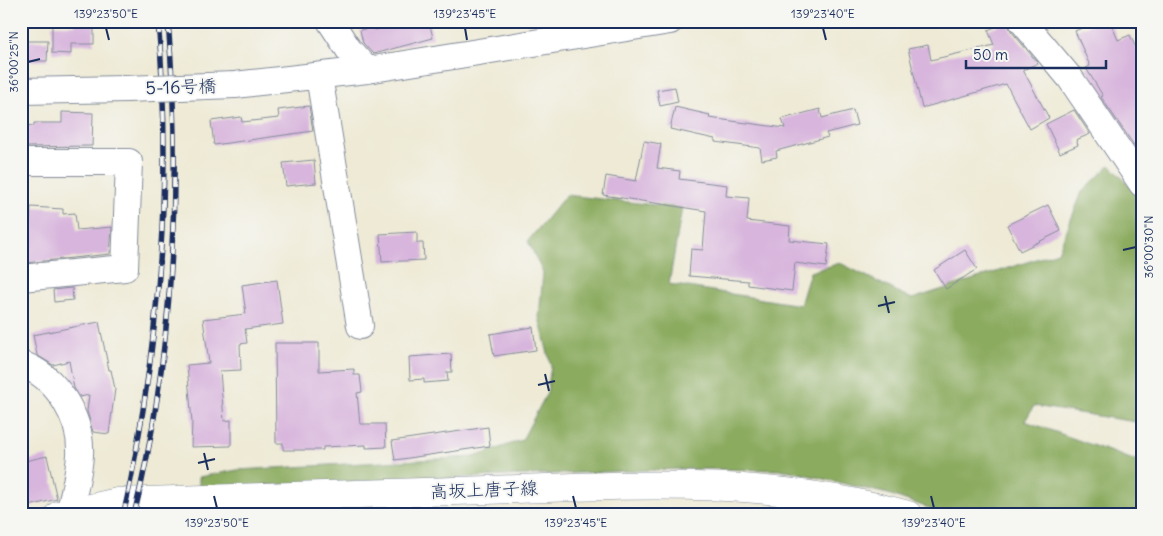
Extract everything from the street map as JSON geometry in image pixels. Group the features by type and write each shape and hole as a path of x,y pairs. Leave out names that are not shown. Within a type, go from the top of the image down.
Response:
{"main road":[{"name":"高坂上唐子線","path":"65,514 110,503 137,501 686,484 788,491 852,501 908,515"}],"street":[{"path":"330,21 349,50 367,70"},
{"name":"5-16号橋","path":"21,91 235,85 319,76 367,70 670,21"},
{"path":"1022,21 1070,78 1142,184"},
{"path":"319,76 360,326"},
{"path":"21,162 128,162 125,268 21,278"},
{"path":"21,364 45,379 61,394 74,421 80,454 65,514"}],"green space":[{"path":"1110,165 1142,199 1142,423 1034,406 1025,421 1142,463 1142,515 949,515 888,494 786,470 680,469 199,488 199,477 237,470 474,457 522,440 547,393 551,366 539,317 543,273 528,241 566,195 682,208 669,284 800,305 810,272 840,263 912,299 1058,252 1082,192"}],"building":[{"path":"75,21 94,21 94,44 71,44 71,54 52,53 52,25 75,25"},
{"path":"407,21 429,21 433,38 373,54 363,43 360,30 374,27 375,30"},
{"path":"1098,21 1110,21 1118,40 1130,35 1142,61 1142,157 1101,97 1103,96 1086,68 1090,66 1075,31"},
{"path":"1007,22 1011,31 1038,63 1023,70 1049,118 1030,129 1006,84 922,108 908,49 928,45 931,60 994,45 988,30"},
{"path":"22,41 48,41 47,61 21,61"},
{"path":"675,87 678,102 660,106 657,90"},
{"path":"309,106 313,131 214,145 211,121 241,117 242,122 279,118 278,110"},
{"path":"675,107 710,115 709,118 785,128 782,119 820,109 822,118 853,110 857,125 826,133 828,137 776,151 777,157 762,160 760,148 715,142 715,139 670,129"},
{"path":"1074,110 1090,134 1076,140 1078,145 1060,153 1046,124"},
{"path":"62,112 93,113 92,146 22,147 23,125 34,126 34,123 62,123"},
{"path":"644,141 661,144 657,168 680,171 679,179 727,185 726,196 749,198 747,221 790,226 789,240 829,244 826,267 795,263 792,291 748,285 748,281 689,276 691,249 703,250 706,211 603,195 606,176 636,181"},
{"path":"314,160 316,183 286,186 283,163"},
{"path":"1048,205 1061,231 1020,251 1007,225"},
{"path":"31,207 63,209 63,214 75,213 77,230 112,227 110,254 25,263 24,253 27,253 26,244 28,243"},
{"path":"417,232 417,243 423,243 424,260 382,262 380,234"},
{"path":"965,250 977,269 946,289 934,270"},
{"path":"277,280 283,324 245,329 247,343 240,344 241,370 220,371 224,421 231,420 231,446 191,447 192,422 187,365 209,363 203,319 246,314 242,285"},
{"path":"72,288 73,300 54,302 53,290"},
{"path":"99,322 115,389 109,434 93,432 87,411 89,395 80,397 74,388 69,361 53,365 37,355 33,335"},
{"path":"533,327 536,350 494,356 490,334"},
{"path":"275,343 319,343 319,371 354,369 354,375 360,375 362,392 357,393 360,424 385,424 386,447 366,448 366,445 323,447 323,450 283,450 283,443 276,443"},
{"path":"451,354 452,372 447,372 448,381 424,383 424,379 410,380 409,357"},
{"path":"488,427 490,446 395,460 392,441"},
{"path":"47,456 57,499 21,508 21,462"}],"railway":[{"path":"123,515 132,476 143,410 160,265 164,118 158,21"},
{"path":"134,515 158,394 166,332 171,269 174,207 174,144 168,21"}]}
